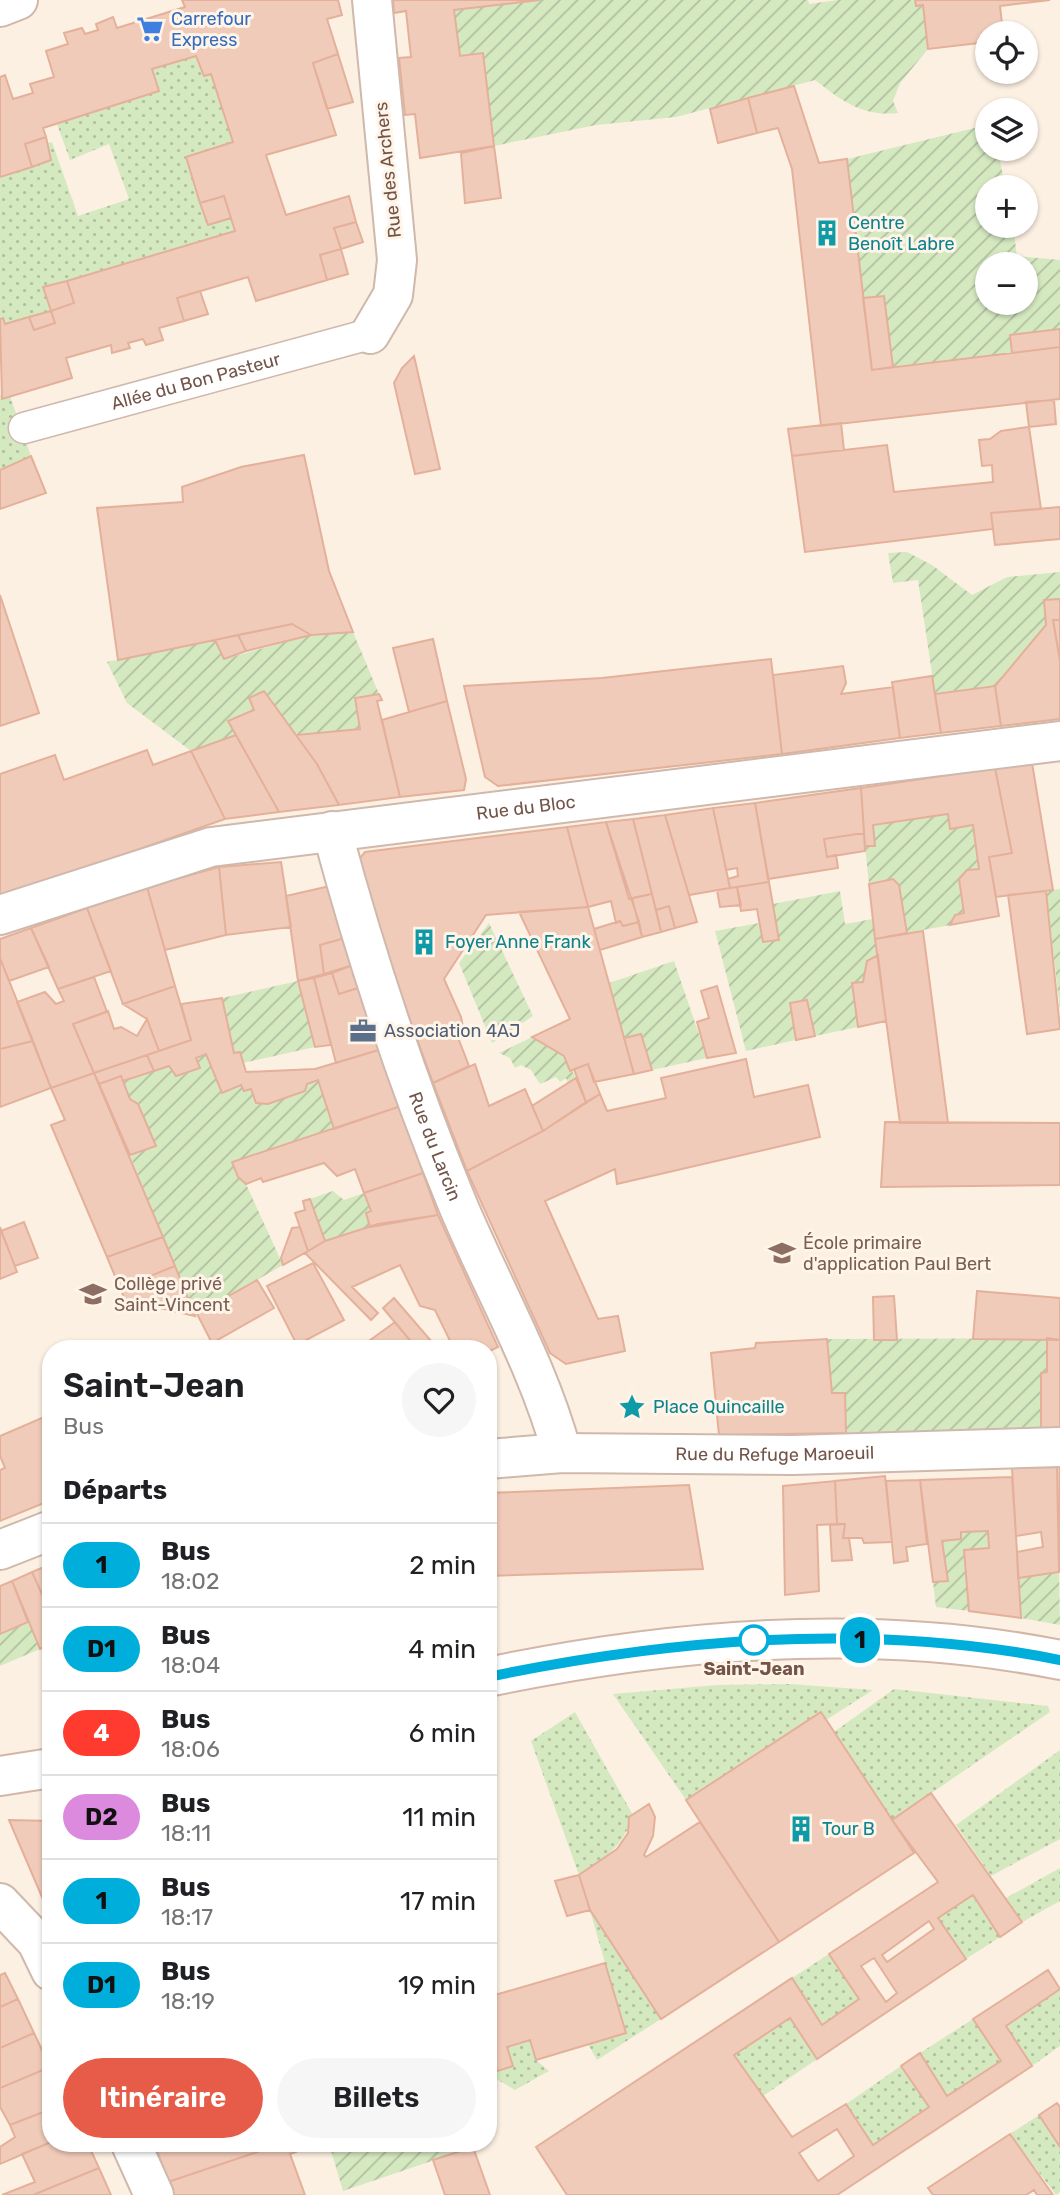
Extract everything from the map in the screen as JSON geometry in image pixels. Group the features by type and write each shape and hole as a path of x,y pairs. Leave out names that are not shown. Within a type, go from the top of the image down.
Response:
{"street":[{"path":"0,7 18,0"},
{"name":"Rue des Archers","path":"370,334 393,295 397,260 372,0"},
{"name":"Rue du Bloc","path":"0,915 211,847 1060,741"},
{"name":"Rue du Larcin","path":"332,831 371,968 457,1203 538,1379 562,1452"},
{"name":"Rue du Refuge Maroeuil","path":"497,1458 562,1452 793,1455 1060,1447"},
{"path":"0,1550 42,1534"},
{"path":"497,1675 619,1653 756,1640 864,1640 948,1644 1060,1660"},
{"path":"0,1776 42,1769"},
{"path":"0,1903 37,1942 42,1953"},
{"path":"135,2152 154,2195"}],"lane":[{"name":"Allée du Bon Pasteur","path":"24,428 370,334"}],"green space":[{"path":"540,0 808,0 809,4 838,0 915,0 916,6 923,5 928,49 900,83 893,101 898,113 885,114 863,110 844,101 815,80 676,117 596,125 494,146 483,53 460,56 454,10"},
{"path":"196,56 203,76 211,74 233,142 186,157 208,225 231,218 235,231 44,287 51,311 5,324 3,318 0,319 0,177 51,160 47,143 52,142 78,216 129,199 109,144 70,160 57,124 158,92 152,69"},
{"path":"975,128 975,161 1000,161 1003,175 975,175 975,238 1015,238 1016,252 975,252 975,315 1038,315 1038,258 1060,260 1060,329 1011,335 1012,353 893,367 884,297 863,298 847,159"},
{"path":"0,394 2,399 10,396 31,456 0,470"},
{"path":"907,552 932,565 972,595 1007,577 1060,572 1060,599 1044,600 1046,625 995,686 935,694 918,580 893,583 888,553"},
{"path":"353,632 379,694 355,699 360,729 296,735 263,691 249,698 254,710 229,721 236,735 191,751 127,703 107,662 215,640 224,659 311,635"},
{"path":"948,814 973,825 979,869 967,870 959,879 964,913 955,915 950,925 907,933 899,885 893,879 869,884 865,846 875,845 873,825"},
{"path":"1060,889 1060,1010 1046,891"},
{"path":"840,891 845,924 873,919 878,955 867,961 863,982 852,983 858,1027 815,1036 807,1000 790,1003 796,1040 746,1051 715,931 759,923 763,942 778,940 773,904"},
{"path":"489,923 533,1016 492,1043 459,963"},
{"path":"674,961 707,1058 652,1070 641,1035 624,1038 609,983"},
{"path":"298,981 315,1047 243,1063 240,1052 234,1053 222,998"},
{"path":"532,1037 564,1056 576,1078 568,1083 566,1078 560,1082 556,1077 540,1084 531,1070 521,1065 515,1068 510,1058 499,1053"},
{"path":"206,1054 222,1093 241,1085 244,1091 251,1089 257,1103 268,1104 318,1080 334,1129 232,1162 238,1177 246,1184 283,1265 195,1316 130,1155 155,1146 138,1104 130,1099 123,1081 169,1066 177,1076 196,1058"},
{"path":"333,1191 344,1200 364,1193 371,1211 366,1214 370,1227 325,1241 310,1199"},
{"path":"1047,1338 1047,1372 1041,1374 1041,1429 846,1433 845,1393 832,1393 827,1339"},
{"path":"988,1531 989,1548 964,1551 969,1611 936,1607 933,1582 948,1580 942,1541 961,1539 961,1532"},
{"path":"1059,1572 1060,1625 1021,1618 1018,1578"},
{"path":"28,1622 40,1649 0,1666 0,1634"},
{"path":"789,1684 873,1690 826,1720 821,1712 686,1800 613,1694 717,1685"},
{"path":"894,1689 1048,1706 1050,1712 892,1820 834,1732"},
{"path":"575,1712 633,1815 618,1844 579,1875 531,1741"},
{"path":"1060,1750 1060,1839 991,1876 956,1825"},
{"path":"1060,1868 1060,1901 1022,1922 1006,1898"},
{"path":"973,1895 1000,1937 966,1959 938,1918"},
{"path":"590,1910 661,2019 597,2060 588,2044 605,1963"},
{"path":"829,1954 859,1999 822,2025 792,1978"},
{"path":"1060,1989 1060,2046 1032,2066 1006,2026"},
{"path":"790,2018 817,2059 763,2096 734,2055"},
{"path":"973,2019 1001,2061 947,2096 920,2053"},
{"path":"530,2040 536,2060 549,2071 515,2090 497,2081 497,2071 513,2066 507,2047"},
{"path":"901,2066 929,2107 873,2145 846,2104"},
{"path":"1039,2115 1060,2147 1060,2192 1056,2195 1010,2134"},
{"path":"331,2152 458,2152 343,2191"}],"building":[{"path":"182,0 338,0 342,15 327,19 338,54 313,63 336,135 266,155 286,215 349,196 356,222 334,228 341,249 320,255 327,280 256,301 248,277 177,298 184,321 159,328 163,340 146,345 143,339 128,343 130,348 112,353 111,345 66,358 72,378 2,399 0,319 3,318 5,324 29,317 34,330 55,323 51,311 74,303 67,281 235,231 224,196 200,203 186,157 233,142 211,74 204,76 196,56 152,69 159,91 43,128 46,137 25,144 32,167 0,177 0,77 5,75 13,99 33,93 30,84 54,77 46,51 68,44 64,33 82,28 85,34 98,30 96,24 113,17 117,28 185,7"},
{"path":"393,0 540,0 454,10 460,56 483,53 494,146 420,158 415,114 405,115 399,58 411,57 406,11 394,13"},
{"path":"915,0 1050,0 1000,6 1002,21 975,21 975,43 928,49 923,5 916,6"},
{"path":"338,54 353,102 327,109 313,63"},
{"name":"Centre Benoît Labre","path":"794,86 819,163 847,159 872,370 1060,347 1060,399 821,426 792,169 778,128 757,133 748,98"},
{"path":"748,98 757,133 718,143 710,109"},
{"path":"46,137 51,160 32,167 25,144"},
{"path":"494,146 501,198 465,203 461,153"},
{"path":"224,196 231,218 208,225 200,203"},
{"path":"356,222 363,242 341,249 334,228"},
{"path":"341,249 348,274 327,280 320,255"},
{"path":"67,281 74,303 51,311 43,287"},
{"path":"200,291 208,314 184,321 177,298"},
{"path":"884,296 893,367 872,370 863,298"},
{"path":"51,311 55,323 34,330 29,317"},
{"path":"1060,329 1060,347 1012,353 1010,335"},
{"path":"414,356 440,469 415,474 394,383 402,368"},
{"path":"1054,400 1056,424 1029,427 1026,402"},
{"path":"841,423 844,450 792,456 788,429"},
{"path":"1029,427 1041,509 991,513 993,529 805,552 792,456 887,445 894,492 993,482 992,465 982,466 979,440 990,439 1001,431"},
{"path":"304,455 329,571 353,632 311,635 292,624 118,660 97,508 183,502 182,487 241,467"},
{"path":"31,456 46,493 0,509 0,470"},
{"path":"1060,507 1060,539 995,545 991,513"},
{"path":"0,595 39,713 0,726"},
{"path":"1060,599 1060,620 1053,620 1060,661 1060,719 1001,726 995,686 1046,625 1044,600"},
{"path":"1053,620 1060,620 1060,660"},
{"path":"292,624 311,635 246,651 238,635"},
{"path":"238,635 246,651 224,659 215,640"},
{"path":"433,639 447,701 409,712 393,648"},
{"path":"771,659 782,754 498,786 485,777 464,686 602,678"},
{"path":"843,666 846,683 841,694 893,687 900,738 782,754 773,675"},
{"path":"932,676 941,733 900,738 892,682"},
{"path":"995,686 1001,726 941,733 935,694"},
{"path":"264,691 317,764 339,805 279,812 228,721 254,710 249,698"},
{"path":"379,694 382,700 377,701 400,797 339,805 317,764 296,735 360,729 355,698"},
{"path":"447,701 466,779 464,790 400,797 382,720"},
{"path":"236,735 279,812 225,819 191,751"},
{"path":"147,750 153,765 191,751 225,819 0,898 0,774 55,755 64,780"},
{"path":"1032,763 1053,890 996,897 989,857 1012,853 995,768"},
{"path":"995,768 1012,853 989,857 999,916 950,925 955,915 964,913 959,879 967,870 979,869 973,825 950,829 948,814 873,825 875,846 865,846 861,788"},
{"path":"861,788 864,833 824,839 827,857 836,855 838,868 768,879 755,803"},
{"path":"755,803 769,882 730,888 728,879 738,876 737,868 726,870 713,808"},
{"path":"713,808 730,888 689,895 665,815"},
{"path":"665,815 697,922 675,928 669,906 656,910 633,819"},
{"path":"633,819 652,894 629,899 606,822"},
{"path":"606,822 639,922 623,926 620,921 616,923 611,901 588,907 567,827"},
{"name":"Foyer Anne Frank","path":"567,827 588,907 486,915 444,979 461,1017 463,1027 457,1035 469,1066 433,1083 354,866 365,852"},
{"path":"864,833 865,851 827,857 824,839"},
{"path":"281,862 291,927 226,935 219,867"},
{"path":"219,867 226,935 165,950 147,887"},
{"path":"893,879 899,885 907,933 875,939 869,884"},
{"path":"769,882 779,940 763,942 757,909 741,911 737,887"},
{"path":"330,886 345,938 320,945 324,974 298,981 286,896"},
{"path":"147,887 175,986 123,1004 87,908"},
{"path":"737,887 741,905 720,907 717,890"},
{"path":"1046,891 1060,1029 1027,1034 1008,895"},
{"path":"652,894 661,932 642,937 632,898"},
{"path":"669,906 675,928 661,932 656,910"},
{"path":"588,907 634,1074 594,1082 588,1064 570,1071 564,1056 532,1037 570,1019 519,912"},
{"path":"87,908 111,971 58,989 31,928"},
{"path":"620,921 623,926 639,922 642,937 600,950 594,929"},
{"path":"31,928 49,967 9,981 0,958 0,939"},
{"path":"923,931 948,1123 900,1123 875,939"},
{"path":"345,938 353,965 324,974 320,945"},
{"path":"878,955 886,1021 858,1027 852,983 863,982 867,961"},
{"path":"0,958 33,1041 0,1049"},
{"path":"353,965 361,987 339,994 332,973"},
{"path":"332,973 339,994 361,987 382,1049 336,1063 314,978"},
{"path":"94,977 107,1012 73,1024 94,1073 51,1088 17,1002 45,992 56,1004 64,1001 58,989"},
{"path":"314,978 331,1045 315,1047 298,981"},
{"path":"175,986 191,1040 159,1051 147,1019 123,1004"},
{"path":"717,986 736,1053 707,1058 697,1022 709,1018 701,991"},
{"path":"222,998 234,1053 240,1052 246,1072 315,1069 382,1049 401,1106 334,1129 318,1080 307,1084 305,1091 268,1104 256,1103 251,1089 244,1091 241,1085 222,1093 206,1054 196,1058 200,1068 176,1076 169,1066 154,1071 147,1055 191,1040 181,1004"},
{"path":"807,1000 815,1036 796,1040 790,1003"},
{"path":"108,1011 114,1029 121,1027 137,1036 147,1019 159,1051 94,1073 73,1024"},
{"path":"641,1034 652,1070 634,1074 624,1038"},
{"path":"33,1041 51,1088 0,1107 0,1049"},
{"path":"147,1055 154,1071 123,1081 121,1076 99,1084 94,1073"},
{"path":"746,1059 754,1097 808,1085 820,1137 617,1184 615,1169 545,1201 598,1319 618,1316 625,1351 566,1364 550,1353 467,1171 543,1131 600,1094 607,1111 666,1098 661,1078"},
{"path":"475,1064 489,1106 525,1089 543,1131 467,1171 433,1083"},
{"path":"588,1064 600,1094 586,1102 574,1069"},
{"path":"94,1073 163,1237 107,1257 51,1125 65,1120 51,1088"},
{"path":"121,1076 130,1099 138,1104 156,1146 130,1155 99,1084"},
{"path":"576,1078 586,1102 543,1131 532,1106"},
{"path":"401,1106 423,1173 364,1193 355,1169 337,1176 324,1163 263,1182 261,1178 246,1184 238,1177 232,1162"},
{"path":"885,1122 1060,1123 1060,1185 881,1187"},
{"path":"423,1173 438,1215 370,1227 366,1213 371,1211 364,1193"},
{"path":"310,1199 325,1241 308,1251 295,1213 305,1210 303,1201"},
{"path":"438,1215 495,1340 450,1340 435,1310 420,1306 400,1265 352,1287 378,1313 371,1320 305,1253 325,1241 378,1224"},
{"path":"24,1222 38,1258 15,1266 1,1231"},
{"path":"0,1227 17,1272 0,1279"},
{"path":"300,1227 308,1251 283,1265 281,1258 292,1228"},
{"path":"163,1237 175,1266 120,1288 107,1257"},
{"path":"313,1263 344,1320 306,1340 294,1340 267,1286"},
{"path":"175,1266 195,1316 125,1300 120,1288"},
{"path":"257,1280 274,1308 217,1340 210,1340 197,1314"},
{"path":"977,1291 1060,1298 1060,1340 973,1339"},
{"path":"894,1296 897,1340 874,1340 873,1297"},
{"path":"394,1298 430,1340 410,1340 383,1308"},
{"path":"395,1322 410,1340 370,1340"},
{"path":"1047,1338 1060,1340 1060,1429 1041,1429 1041,1373 1047,1372"},
{"path":"827,1339 832,1393 845,1393 846,1433 719,1435 711,1353 755,1348 756,1343"},
{"path":"42,1418 42,1504 0,1521 0,1470 5,1468 0,1456 0,1436"},
{"path":"1057,1467 1060,1467 1059,1572"},
{"path":"1057,1467 1059,1572 1018,1578 1017,1552 1043,1547 1041,1532 1016,1536 1012,1468"},
{"path":"885,1476 892,1542 864,1543 862,1538 843,1538 845,1524 837,1524 835,1481"},
{"path":"1012,1477 1021,1618 969,1611 964,1550 989,1548 988,1531 961,1532 961,1539 942,1541 948,1581 933,1582 920,1480"},
{"path":"920,1480 927,1544 906,1547 908,1561 894,1563 886,1481"},
{"path":"835,1481 837,1524 817,1525 819,1591 785,1595 783,1486"},
{"path":"689,1485 703,1569 497,1576 497,1493"},
{"path":"845,1524 843,1538 849,1538 852,1560 832,1561 830,1525"},
{"path":"42,1568 42,1594 32,1572"},
{"path":"32,1572 42,1594 40,1649 12,1581"},
{"path":"12,1581 28,1622 0,1634 0,1586"},
{"name":"Tour B","path":"821,1712 914,1853 779,1942 686,1800"},
{"path":"931,1793 1022,1922 1000,1937 973,1895 938,1918 966,1959 817,2059 790,2018 734,2055 792,2137 846,2104 873,2145 929,2107 901,2066 920,2053 947,2096 1001,2061 973,2019 1048,1970 1060,1989 1006,2026 1032,2066 837,2195 567,2195 536,2147 792,1978 822,2025 859,1999 829,1954 938,1882 892,1820","holes":["929,1921 934,1929 887,1962 882,1955","874,1958 897,1993 886,2002 861,1966","837,2129 854,2156 818,2181 799,2153"]},
{"path":"649,1804 655,1817 653,1836 644,1855 646,1857 700,1822 779,1942 661,2019 590,1910 579,1875 617,1849 628,1833 629,1817"},
{"path":"9,1820 42,1821 42,1897"},
{"path":"579,1875 590,1910 567,1916 555,1881"},
{"path":"605,1963 626,2033 536,2060 530,2040 507,2047 513,2066 497,2071 497,1994"},
{"path":"5,1973 18,1999 0,2007 0,1975"},
{"path":"18,1999 34,2033 0,2048 0,2007"},
{"path":"34,2033 42,2050 42,2070 0,2088 0,2048"},
{"path":"42,2070 42,2113 10,2125 0,2107 0,2088"},
{"path":"1057,2103 1060,2107 1060,2147 1039,2115"},
{"path":"42,2113 42,2146 0,2164 0,2147 15,2137 10,2125"},
{"path":"1010,2134 1053,2195 1037,2195 1034,2190 1026,2195 933,2195 928,2188"},
{"path":"42,2146 42,2152 92,2152 99,2168 33,2195 2,2195 35,2182 22,2154"},
{"path":"158,2152 257,2152 168,2182"},
{"path":"257,2152 295,2152 290,2154 305,2195 170,2195 168,2182"},
{"path":"458,2152 475,2152 490,2195 445,2195 433,2160"},
{"path":"99,2168 111,2195 33,2195"}],"bus line":[{"name":"1","path":"497,1675 619,1653 756,1640 864,1640 948,1644 1060,1660"}],"place":[{"name":"Carrefour Express","path":"150,29"},
{"name":"Centre Benoît Labre","path":"827,233"},
{"name":"Foyer Anne Frank","path":"424,942"},
{"name":"Association 4AJ","path":"363,1031"},
{"name":"École primaire d'application Paul Bert","path":"782,1253"},
{"name":"Collège privé Saint-Vincent","path":"93,1294"},
{"name":"Place Quincaille","path":"632,1407"},
{"name":"Saint-Jean","path":"754,1640"},
{"name":"Tour B","path":"801,1829"}]}
